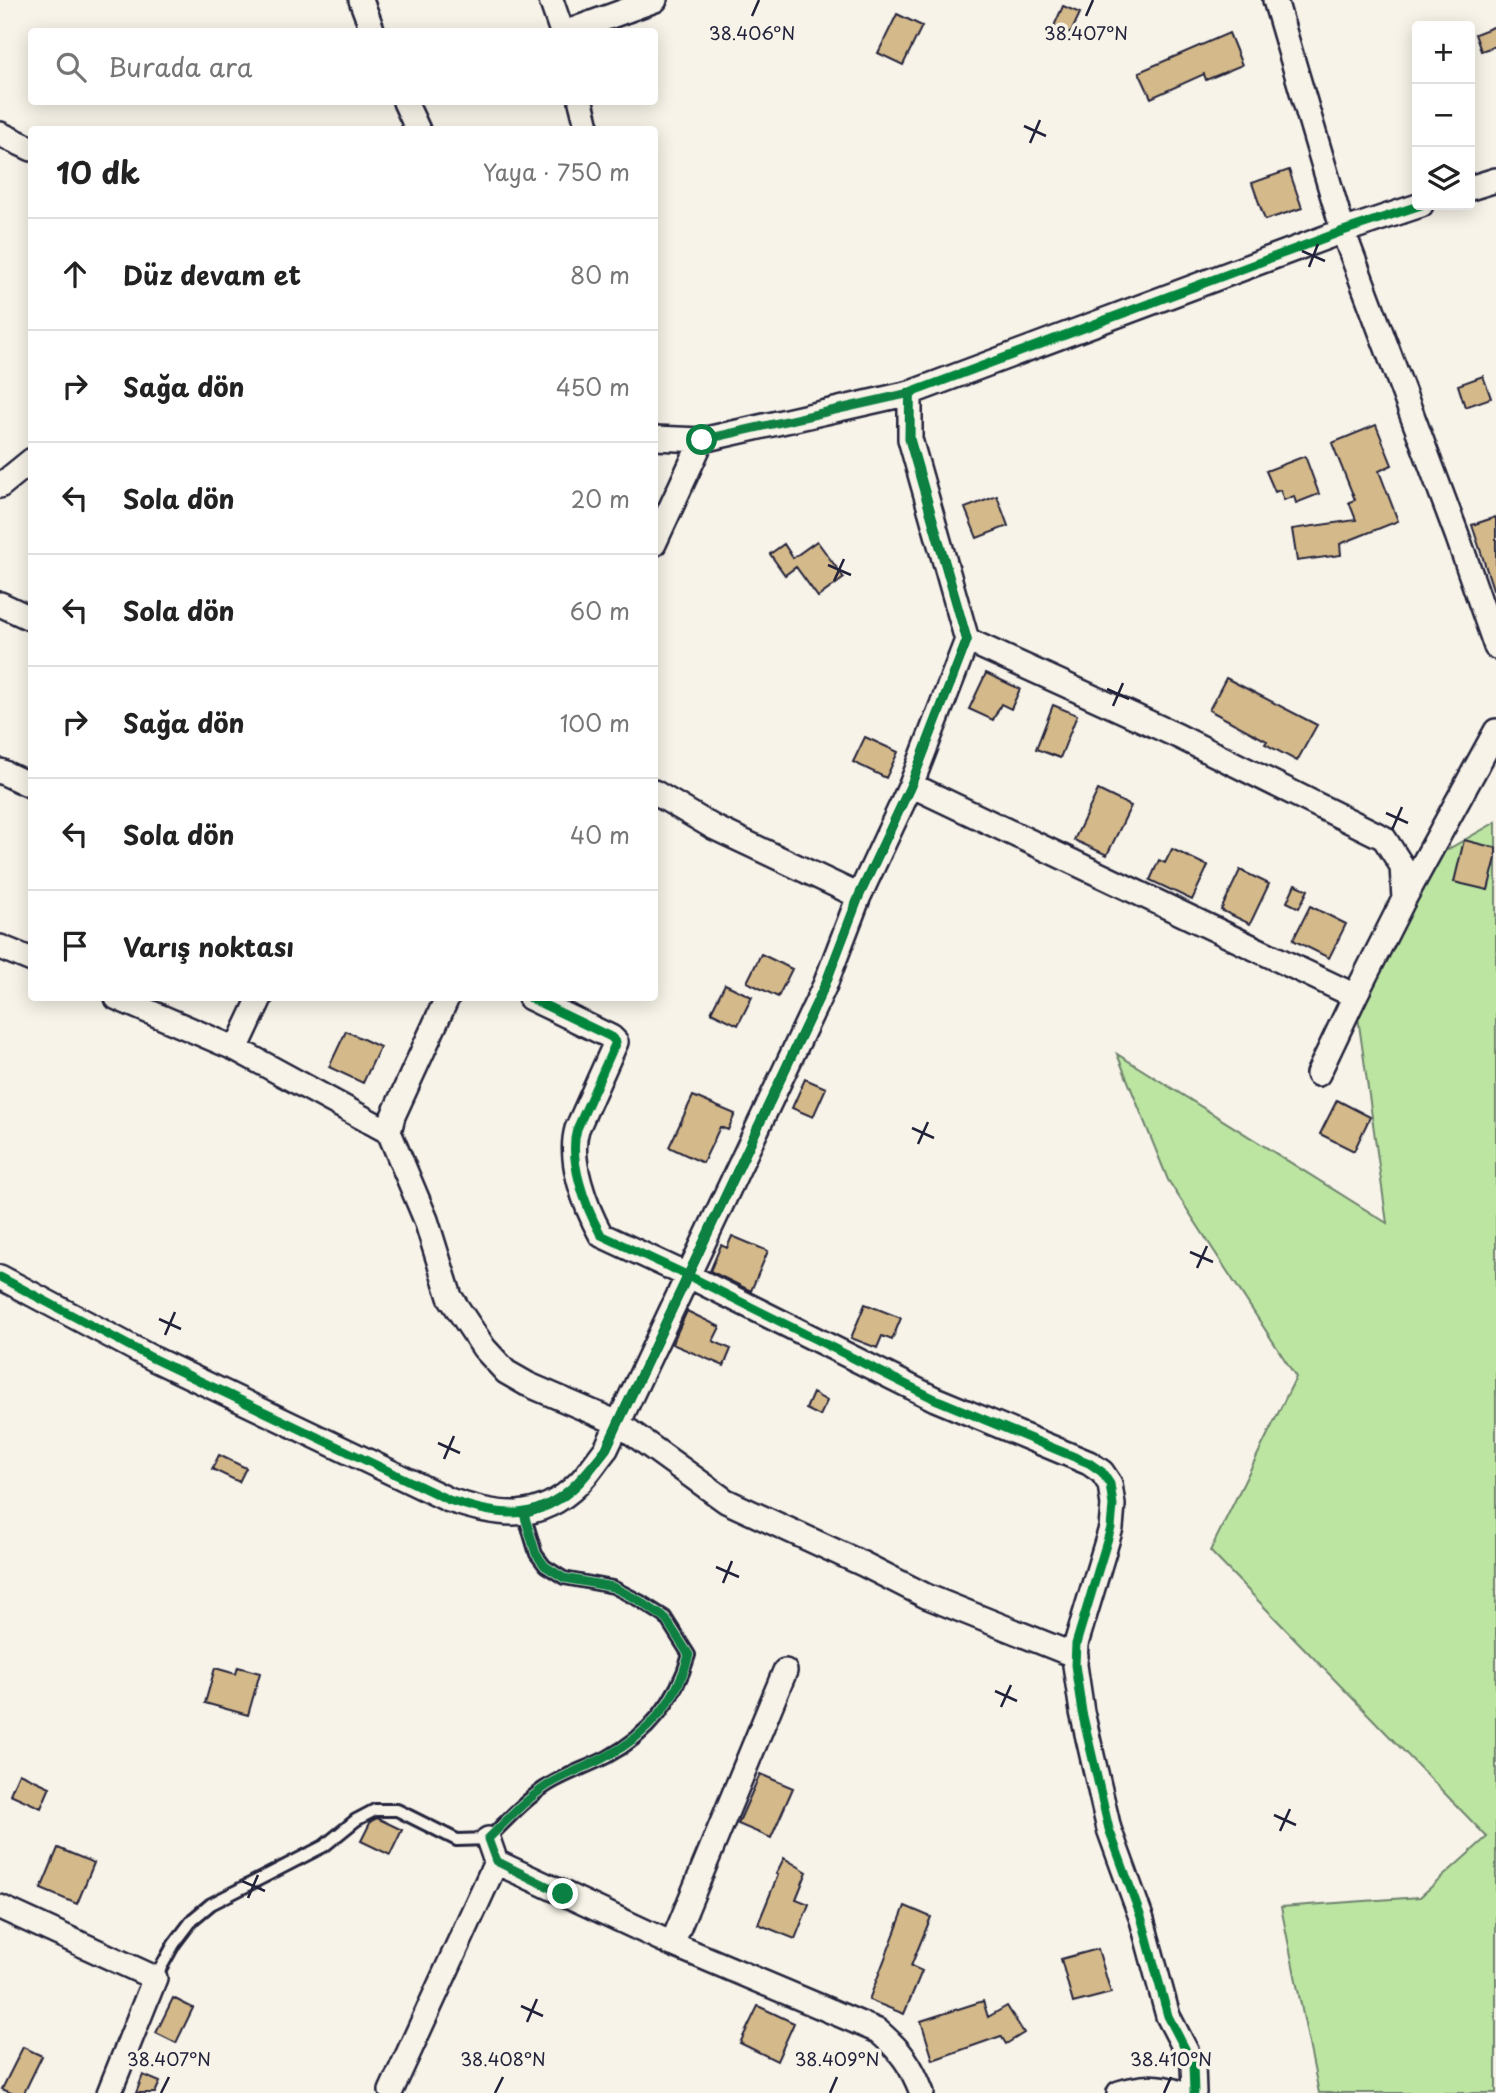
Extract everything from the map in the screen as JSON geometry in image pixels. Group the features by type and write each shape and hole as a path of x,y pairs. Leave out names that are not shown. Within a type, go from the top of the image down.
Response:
{"street":[{"path":"361,0 372,28"},
{"path":"551,0 563,28"},
{"path":"576,28 655,0"},
{"path":"1275,0 1343,231 1458,535 1496,647"},
{"path":"406,105 416,126"},
{"path":"581,105 587,126"},
{"path":"0,134 28,147"},
{"path":"1475,186 1496,180"},
{"path":"658,438 702,440 910,393 1343,231 1412,208"},
{"path":"0,1277 154,1359 449,1500 487,1512 524,1514 548,1507 579,1483 606,1449 825,985 859,896 911,785 967,640 909,439 910,393"},
{"path":"658,535 702,440"},
{"path":"0,486 28,470"},
{"path":"0,604 28,617"},
{"path":"967,640 1178,736 1384,838 1402,866 1404,899"},
{"path":"1318,1074 1404,899 1496,731"},
{"path":"0,771 28,784"},
{"path":"911,785 1354,996"},
{"path":"658,794 713,827 859,896"},
{"path":"0,947 28,958"},
{"path":"124,1001 236,1049 389,1132"},
{"path":"236,1049 259,1001"},
{"path":"446,1001 393,1116 389,1132 426,1220 450,1297 484,1348 506,1372 527,1384 618,1423 703,1487 726,1501 926,1596 1076,1656"},
{"path":"536,1001 611,1037 616,1042 573,1143 574,1163 595,1225 601,1235 935,1399 1089,1463 1101,1472 1111,1485 1111,1528 1082,1624 1076,1656 1082,1713 1108,1829 1142,1920 1168,2016 1193,2064 1194,2093"},
{"path":"672,1944 785,1671"},
{"path":"392,2092 496,1861 488,1839"},
{"path":"496,1861 672,1944 878,2031 911,2065 922,2093"},
{"path":"0,1907 155,1978 109,2093"},
{"path":"1119,2093 1141,2086 1164,2087 1180,2093"}],"lane":[{"path":"155,1978 174,1944 193,1919 211,1904 324,1846 375,1810 397,1810 457,1840 488,1839 523,1804 549,1784 610,1755 648,1727 669,1703 689,1655 665,1618 613,1587 564,1578 545,1566 536,1554 524,1514"}],"green space":[{"path":"1496,822 1496,2093 1319,2093 1281,1907 1420,1897 1487,1837 1210,1551 1296,1377 1168,1180 1117,1054 1387,1223 1355,996 1424,863"}],"building":[{"path":"1063,6 1080,13 1071,33 1054,26"},
{"path":"897,14 922,26 903,65 878,53"},
{"path":"1496,26 1496,46 1481,51 1475,34"},
{"path":"1229,33 1242,65 1206,80 1204,74 1151,98 1139,72"},
{"path":"1289,170 1302,208 1265,220 1252,183"},
{"path":"1483,376 1491,398 1465,407 1458,385"},
{"path":"1376,425 1392,465 1379,471 1398,521 1340,544 1341,555 1297,561 1292,529 1356,520 1349,502 1355,500 1332,443"},
{"path":"1305,456 1319,494 1296,503 1294,496 1284,500 1280,490 1275,492 1266,471"},
{"path":"997,496 1008,526 977,538 965,508"},
{"path":"1496,517 1496,588 1493,589 1472,525"},
{"path":"817,541 844,578 818,597 796,567 785,575 770,554 784,544 793,558"},
{"path":"986,673 1020,689 1011,709 1001,704 993,720 969,709"},
{"path":"1226,678 1317,725 1297,761 1265,744 1267,741 1209,710"},
{"path":"1053,705 1077,715 1060,758 1036,749"},
{"path":"865,737 898,752 886,778 853,762"},
{"path":"1098,790 1131,806 1107,855 1074,840"},
{"path":"1464,840 1496,848 1488,890 1454,882"},
{"path":"1172,849 1208,866 1192,900 1150,880 1159,860 1165,863"},
{"path":"1240,870 1269,884 1250,924 1221,910"},
{"path":"1295,884 1308,890 1299,908 1287,902"},
{"path":"1310,906 1346,924 1329,958 1293,940"},
{"path":"761,954 792,969 778,997 747,982"},
{"path":"725,984 752,997 738,1025 711,1012"},
{"path":"346,1031 380,1047 363,1083 329,1067"},
{"path":"805,1079 826,1088 813,1117 792,1108"},
{"path":"693,1096 735,1114 728,1130 720,1127 703,1163 669,1147"},
{"path":"1337,1100 1370,1117 1354,1151 1320,1134"},
{"path":"732,1236 768,1251 751,1291 710,1271 721,1245 727,1248"},
{"path":"865,1304 901,1318 892,1340 882,1336 877,1348 851,1338"},
{"path":"687,1311 720,1327 713,1341 731,1349 724,1366 672,1344"},
{"path":"813,1393 827,1401 820,1416 806,1409"},
{"path":"219,1455 246,1468 239,1482 212,1469"},
{"path":"238,1667 260,1673 248,1715 205,1703 215,1668 236,1674"},
{"path":"19,1773 50,1787 41,1808 10,1794"},
{"path":"760,1774 793,1788 771,1838 738,1824"},
{"path":"377,1818 402,1830 390,1855 361,1841 371,1821"},
{"path":"58,1848 94,1863 77,1904 41,1889"},
{"path":"784,1858 807,1872 796,1899 809,1904 795,1939 758,1924"},
{"path":"905,1906 931,1917 911,1966 922,1971 904,2014 869,2000"},
{"path":"1098,1949 1111,1993 1073,2003 1061,1959"},
{"path":"173,1998 193,2008 176,2043 156,2033"},
{"path":"983,2001 988,2017 1007,2006 1024,2033 1006,2044 1001,2036 933,2060 921,2021"},
{"path":"758,2006 794,2023 777,2061 740,2043"},
{"path":"23,2047 42,2056 24,2093 11,2093 2,2089"},
{"path":"143,2075 160,2082 155,2093 136,2093"}],"cycle path":[{"path":"0,1277 154,1359 449,1500 485,1510 517,1513 533,1511 564,1496 583,1479 606,1449 825,985 859,896 911,785 967,640 910,439 910,393 1343,231 1412,208"},
{"path":"536,1001 611,1037 616,1042 577,1129 575,1141 576,1169 589,1211 601,1235 935,1399 1089,1463 1102,1472 1110,1484 1113,1505 1111,1528 1076,1644 1075,1665 1082,1712 1109,1829 1142,1920 1168,2016 1193,2064 1194,2093"}],"route":[{"path":"563,1894 496,1861 488,1839 523,1804 549,1784 610,1755 648,1727 669,1703 689,1655 665,1618 640,1601 613,1587 564,1578 545,1566 536,1554 524,1514 548,1507 579,1483 606,1449 825,985 859,896 911,785 967,640 909,439 910,393 702,440"}]}
